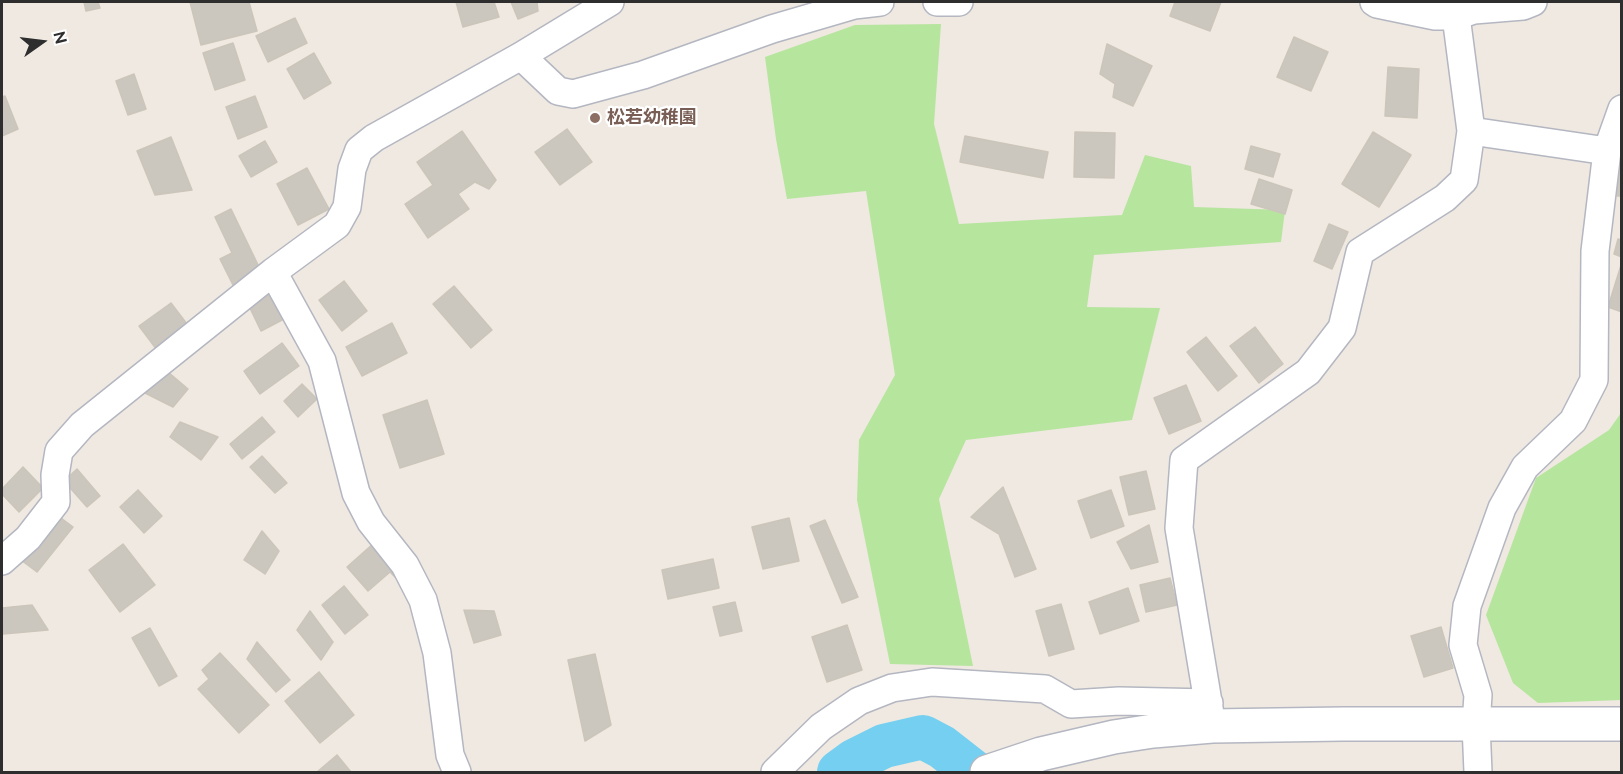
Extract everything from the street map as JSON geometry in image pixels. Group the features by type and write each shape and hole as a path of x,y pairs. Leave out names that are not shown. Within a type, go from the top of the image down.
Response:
{"street":[{"path":"2,561 28,538 56,502 55,475 59,451 82,425 337,225 347,207 352,169 359,150 374,138 521,56 610,2"},
{"path":"521,56 558,91 573,94 643,75 772,29 854,5 880,2"},
{"path":"937,2 959,2"},
{"path":"1374,2 1435,16 1456,16 1474,10 1523,6 1533,2"},
{"path":"1211,715 1179,528 1184,460 1308,372 1342,328 1360,252 1445,198 1464,180 1471,131 1456,16"},
{"path":"1478,772 1476,725 1478,695 1462,645 1467,606 1502,508 1526,467 1573,421 1594,380 1595,251 1607,151 1622,109"},
{"path":"1471,131 1607,151"},
{"path":"273,273 322,361 356,494 371,522 405,566 423,600 437,653 450,755 457,772"},
{"path":"775,772 821,727 859,701 892,688 932,682 1045,688 1071,704 1130,701 1211,715 1476,725 1622,724"},
{"path":"995,770 1041,754 1114,737 1153,731 1211,715"}],"green space":[{"path":"941,24 934,124 959,224 1122,215 1145,155 1191,166 1194,207 1285,210 1281,242 1094,255 1087,307 1160,308 1132,420 966,440 939,499 973,666 890,664 857,500 859,440 895,375 866,191 787,199 765,57 855,25"},
{"path":"1621,413 1621,700 1538,703 1513,683 1486,615 1536,478 1609,430"}],"building":[{"path":"84,2 98,2 100,8 86,11"},
{"path":"190,2 249,2 257,31 201,45"},
{"path":"456,2 494,2 499,17 463,27"},
{"path":"511,2 537,2 538,11 518,19"},
{"path":"1175,2 1221,2 1210,31 1170,16"},
{"path":"295,18 307,43 268,62 256,36"},
{"path":"1294,37 1328,52 1311,91 1277,77"},
{"path":"233,43 245,80 215,90 203,53"},
{"path":"1107,44 1152,66 1133,106 1113,97 1115,84 1100,74"},
{"path":"314,53 331,83 304,99 287,69"},
{"path":"1388,67 1419,69 1417,118 1385,116"},
{"path":"134,74 146,109 128,115 116,81"},
{"path":"5,96 18,129 2,136 2,97"},
{"path":"255,96 267,127 238,139 226,107"},
{"path":"567,129 592,162 560,185 535,152"},
{"path":"462,131 496,180 489,189 475,182 458,194 469,209 428,238 405,204 433,185 417,162"},
{"path":"1075,132 1115,133 1114,178 1074,177"},
{"path":"1373,132 1411,155 1379,207 1342,184"},
{"path":"965,136 1048,152 1043,178 960,162"},
{"path":"171,137 192,190 155,195 137,151"},
{"path":"265,141 277,162 251,177 239,156"},
{"path":"1251,146 1280,154 1273,177 1245,169"},
{"path":"1619,156 1622,157 1622,196 1617,196"},
{"path":"307,168 329,209 298,225 277,184"},
{"path":"1259,179 1292,190 1285,214 1251,204"},
{"path":"231,209 261,271 233,285 220,259 232,253 215,217"},
{"path":"1329,224 1348,232 1332,269 1314,261"},
{"path":"1618,239 1622,240 1622,257 1614,254"},
{"path":"1622,262 1622,312 1608,307"},
{"path":"344,281 367,311 342,331 319,300"},
{"path":"454,286 492,330 471,348 433,304"},
{"path":"270,290 284,319 261,331 247,302"},
{"path":"171,303 187,324 157,350 139,326"},
{"path":"392,323 407,353 362,376 346,347"},
{"path":"1255,327 1283,364 1259,383 1230,346"},
{"path":"1206,337 1237,376 1218,391 1187,352"},
{"path":"282,343 299,366 260,394 244,371"},
{"path":"161,366 188,389 173,407 141,391"},
{"path":"302,384 317,399 298,417 284,401"},
{"path":"1186,385 1201,421 1169,434 1154,398"},
{"path":"427,400 444,454 400,468 383,415"},
{"path":"262,417 275,432 242,459 230,444"},
{"path":"180,422 218,437 201,460 170,437"},
{"path":"262,456 287,483 275,493 250,467"},
{"path":"23,467 43,488 19,512 2,494 2,489"},
{"path":"77,469 100,496 87,507 64,481"},
{"path":"1146,471 1155,509 1129,515 1120,477"},
{"path":"1003,487 1036,569 1015,577 999,534 971,517"},
{"path":"138,490 162,516 144,533 120,507"},
{"path":"1111,490 1124,526 1091,538 1078,501"},
{"path":"57,515 73,527 37,572 21,560"},
{"path":"789,518 799,561 763,569 752,527"},
{"path":"825,520 858,597 842,603 810,526"},
{"path":"1149,525 1158,562 1131,569 1117,542"},
{"path":"262,531 279,551 265,574 244,560"},
{"path":"374,543 406,580 400,582 390,572 368,591 347,567"},
{"path":"123,544 155,585 120,612 89,570"},
{"path":"713,559 719,588 668,599 662,570"},
{"path":"1170,578 1177,605 1146,612 1140,585"},
{"path":"344,586 368,615 345,634 322,605"},
{"path":"1128,588 1139,621 1100,634 1089,602"},
{"path":"735,602 742,631 720,636 713,607"},
{"path":"1061,604 1074,649 1049,656 1036,611"},
{"path":"32,605 48,630 3,634 2,608"},
{"path":"464,610 494,611 501,635 474,643"},
{"path":"310,611 333,642 321,660 297,630"},
{"path":"847,625 862,670 827,682 812,637"},
{"path":"1441,627 1453,668 1424,677 1411,636"},
{"path":"150,628 177,676 159,686 132,638"},
{"path":"257,642 290,680 276,692 247,659"},
{"path":"220,653 269,705 239,733 198,689 209,679 202,670"},
{"path":"595,654 611,725 585,741 568,660"},
{"path":"319,672 354,715 320,743 285,701"},
{"path":"337,755 351,772 317,772"}],"waterway":[{"path":"839,772 854,761 884,746 923,737 942,747 974,772"}],"place":[{"name":"松若幼稚園","path":"595,118"}]}
